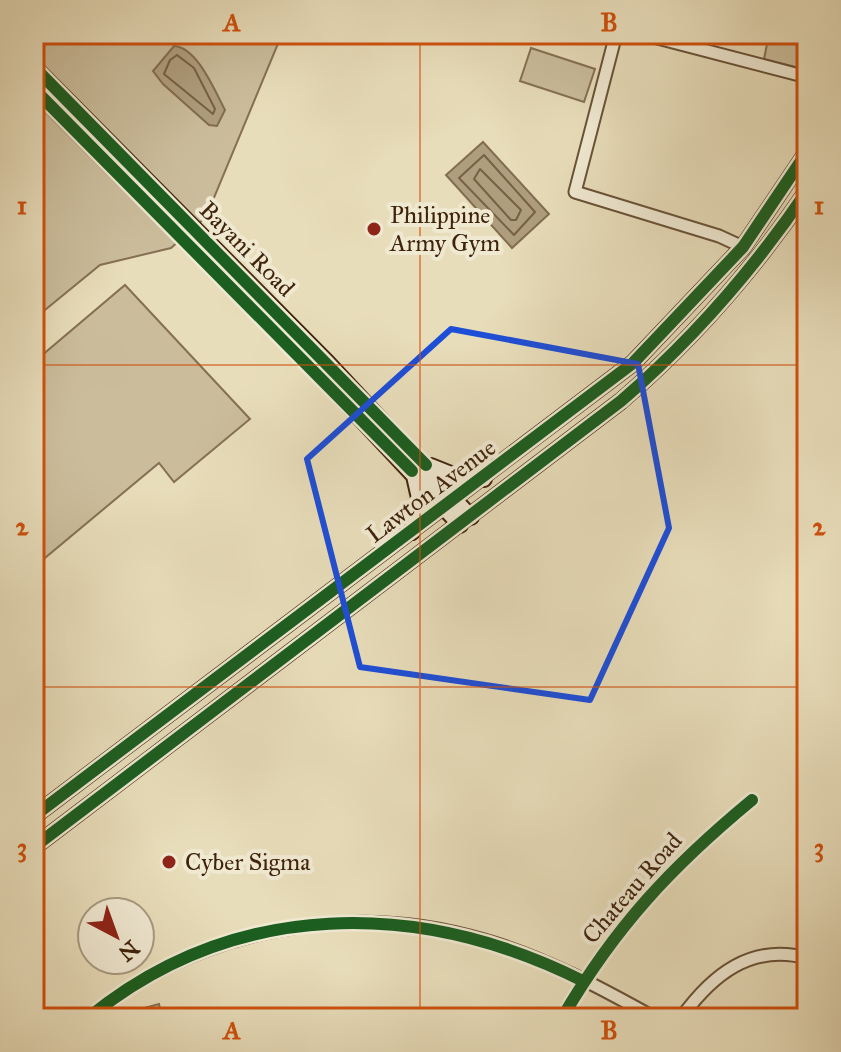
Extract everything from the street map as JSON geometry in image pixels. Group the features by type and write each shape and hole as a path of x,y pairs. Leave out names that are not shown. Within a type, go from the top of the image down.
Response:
{"main road":[{"name":"Bayani Road","path":"34,67 323,368 412,471 452,503"},
{"name":"Bayani Road","path":"34,89 426,465 465,521"},
{"name":"Lawton Avenue","path":"34,816 484,479 633,363 743,247 807,152"},
{"name":"Lawton Avenue","path":"34,847 621,401 688,340 755,264 807,191"},
{"path":"426,465 458,477 484,479"},
{"path":"412,471 421,507 412,533"}],"street":[{"path":"616,34 575,192 719,236 743,247"},
{"path":"642,34 807,77"},
{"name":"Chateau Road","path":"562,1018 583,981 641,904 690,852 752,800"},
{"path":"88,1018 168,966 208,950 252,935 322,924 362,922 442,930 519,951 655,1018"},
{"path":"681,1018 725,969 771,954 807,958"}],"highlighted area":[{"path":"451,329 638,364 669,528 590,700 360,667 307,459"}],"shaded area":[{"path":"34,34 282,34 206,217 171,248 100,265 34,319"},
{"path":"769,34 807,37 807,70 764,59"},
{"path":"531,48 595,69 584,102 520,81"},
{"path":"125,285 250,419 174,482 159,463 34,567 34,362"},
{"path":"159,1004 162,1018 128,1018 141,1009"}],"water":[{"path":"174,46 190,54 211,82 225,110 217,126 209,125 163,84 153,71"},
{"path":"483,142 549,214 512,248 446,175"}],"cycle path":[{"path":"34,67 426,465"},
{"path":"34,89 412,471"},
{"path":"34,816 633,363 743,247 807,152"},
{"path":"34,847 621,401 673,353 721,302 766,248 807,191"},
{"path":"562,1018 603,955 646,900 670,874 752,800"},
{"path":"88,1018 145,979 204,950 266,932 329,924 393,925 457,935 521,954 583,981"}],"place":[{"name":"Philippine Army Gym","path":"374,229"},
{"name":"Cyber Sigma","path":"169,862"}]}
